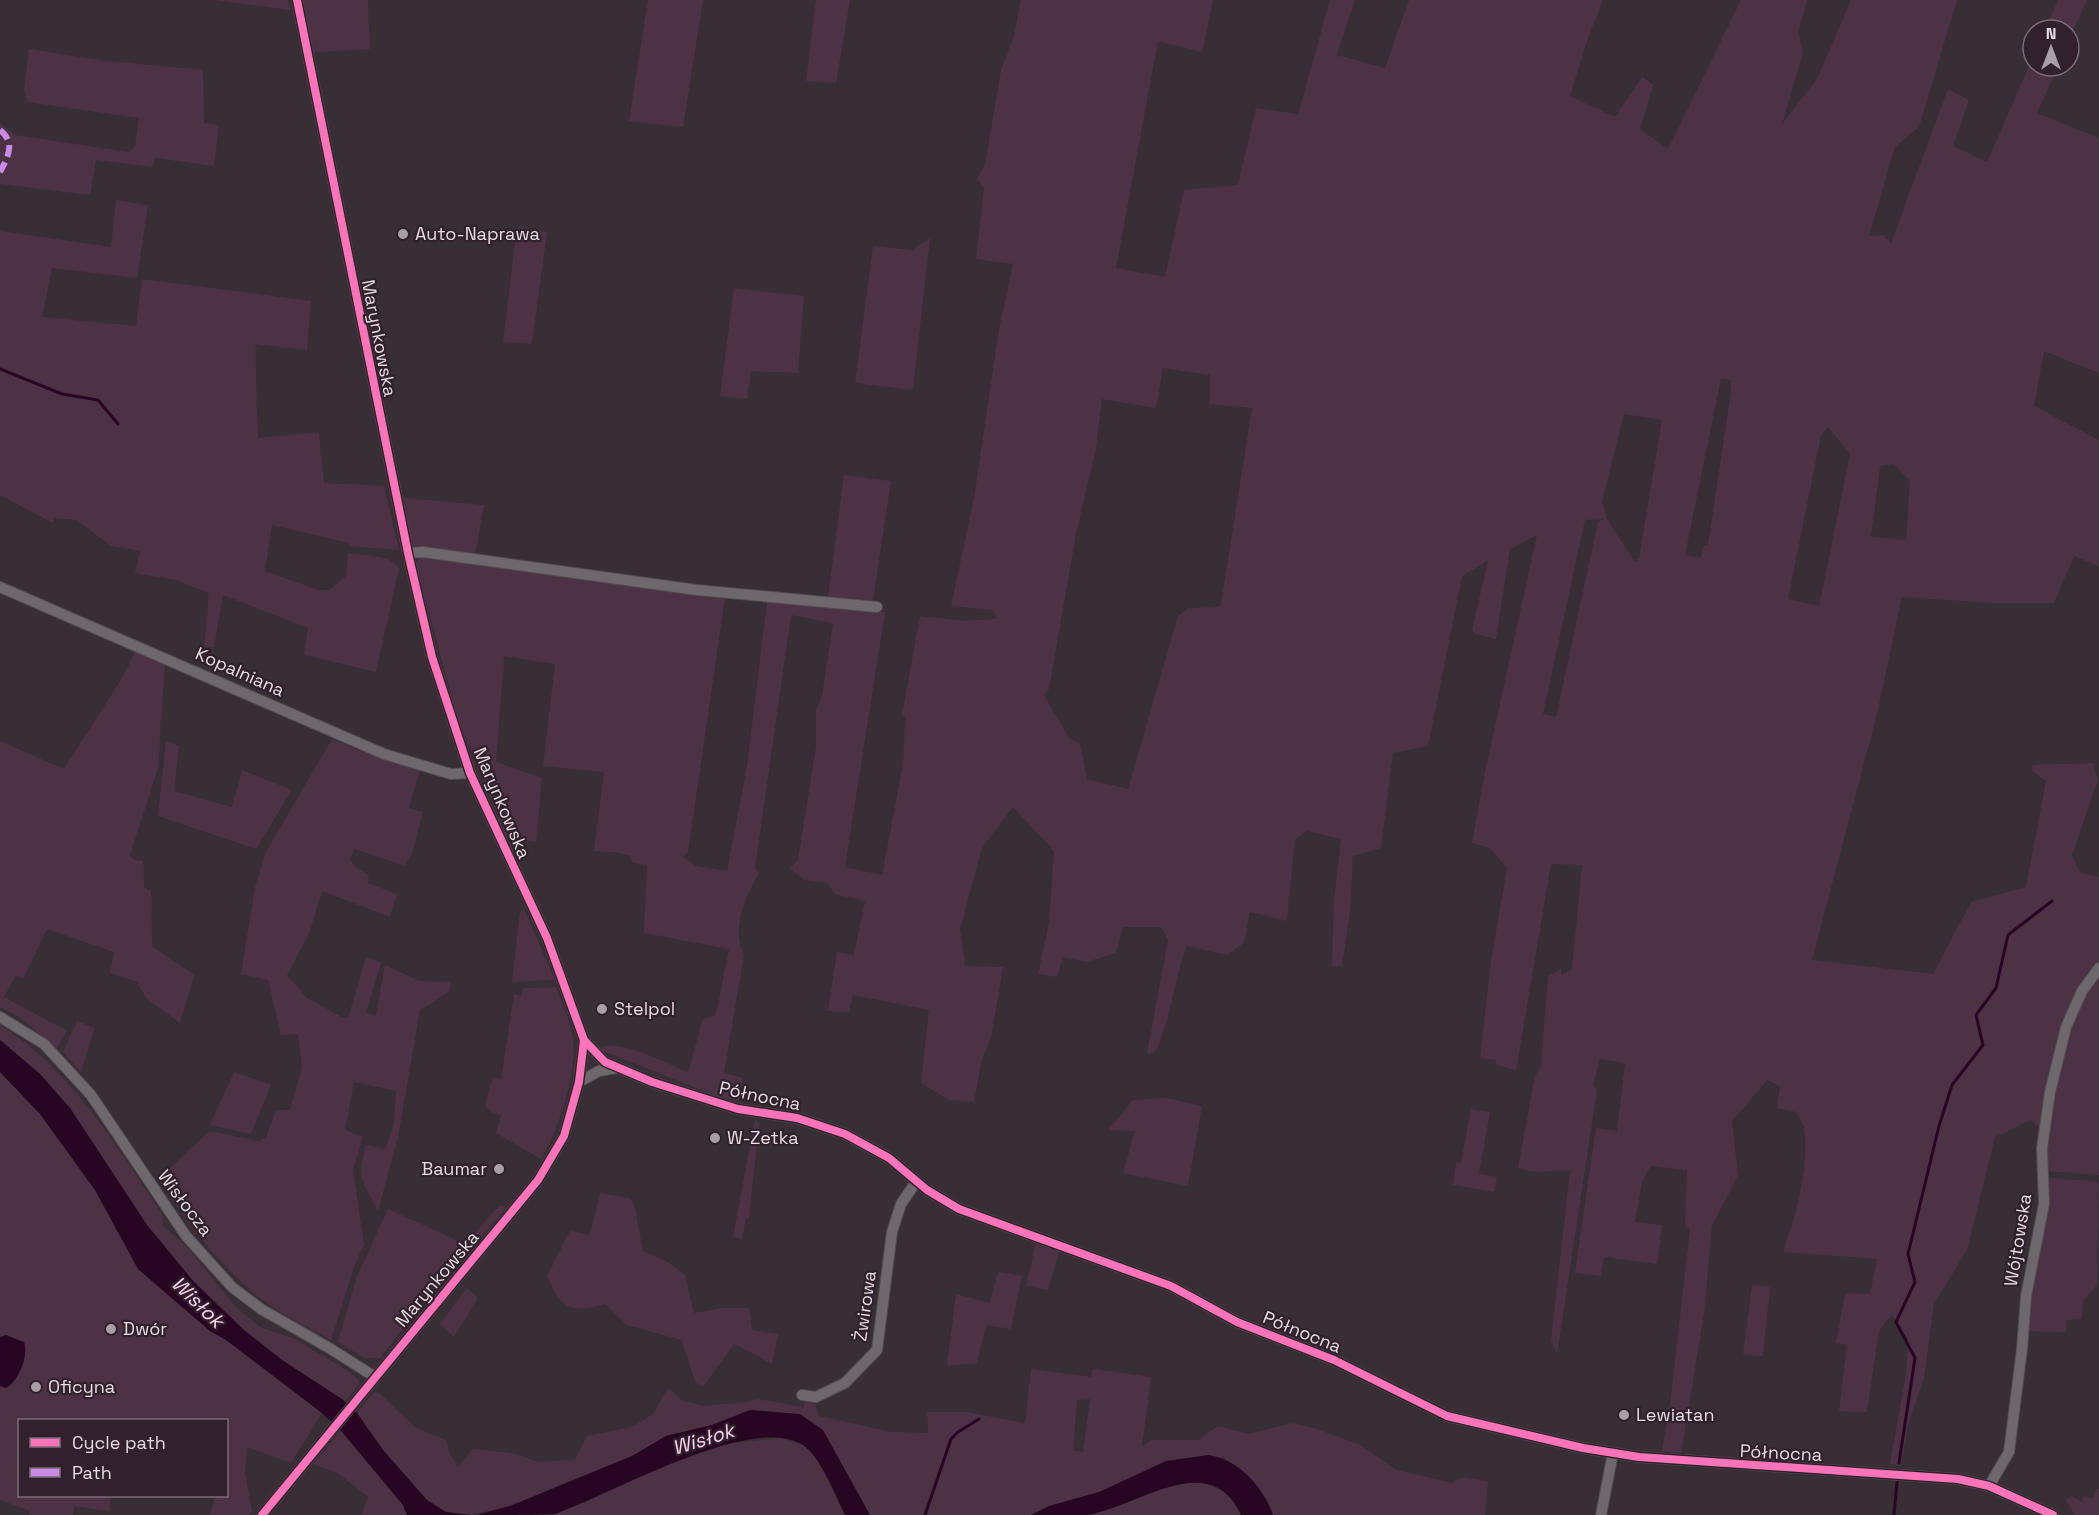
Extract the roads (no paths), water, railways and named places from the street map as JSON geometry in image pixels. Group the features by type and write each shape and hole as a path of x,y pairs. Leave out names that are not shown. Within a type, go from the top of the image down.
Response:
{"street":[{"name":"Marynkowska","path":"262,1515 538,1180 564,1136 579,1082 584,1040 547,938 470,773 432,657 408,553 297,0"},
{"path":"408,553 434,554 697,590 877,607"},
{"name":"Kopalniana","path":"0,586 384,753 451,774 470,773"},
{"name":"Wójtowska","path":"1989,1486 2009,1452 2026,1296 2044,1204 2042,1148 2050,1092 2066,1027 2082,991 2099,968"},
{"name":"Wisłocza","path":"0,1017 44,1044 91,1095 186,1236 232,1287 261,1309 375,1377"},
{"name":"Północna","path":"584,1040 594,1053 617,1068 696,1097 738,1109 796,1118 844,1134 889,1158 916,1182 959,1209 1171,1286 1246,1326 1334,1360 1447,1416 1613,1453 1713,1464 1929,1476 1989,1486 2053,1515"},
{"path":"579,1082 599,1071 617,1068"},
{"name":"Żwirowa","path":"802,1395 816,1397 845,1383 877,1350 892,1232 901,1204 916,1182"},
{"path":"1600,1515 1613,1453"}],"water":[{"name":"Wisłok","path":"0,1040 40,1074 70,1108 147,1225 194,1282 244,1330 282,1360 342,1399 357,1413 383,1450 427,1500 446,1512 471,1515 407,1515 403,1505 343,1433 322,1413 226,1340 210,1331 138,1269 95,1190 40,1114 0,1072"},
{"path":"6,1335 24,1342 25,1354 19,1374 6,1388 0,1386 0,1337"},
{"name":"Wisłok","path":"750,1410 800,1414 823,1430 870,1515 845,1515 827,1477 809,1450 803,1445 779,1438 749,1439 679,1460 554,1514 477,1515 510,1506 632,1456 666,1436 712,1425"},
{"path":"1208,1455 1240,1468 1263,1494 1273,1515 1241,1515 1227,1495 1211,1485 1192,1483 1171,1486 1087,1515 1031,1515 1049,1506 1099,1492 1166,1461"}],"waterway":[{"path":"0,369 62,394 98,400 118,424"},
{"path":"1899,1463 1915,1358 1896,1322 1915,1282 1908,1254 1939,1126 1952,1085 1983,1045 1976,1015 1996,988 2008,935 2052,901"},
{"path":"925,1515 951,1439 979,1419"},
{"path":"1894,1515 1897,1482"}],"place":[{"name":"Auto-Naprawa","path":"403,234"},
{"name":"Stelpol","path":"602,1009"},
{"name":"W-Zetka","path":"715,1138"},
{"name":"Baumar","path":"499,1169"},
{"name":"Dwór","path":"111,1329"},
{"name":"Oficyna","path":"36,1387"},
{"name":"Lewiatan","path":"1624,1415"}]}
